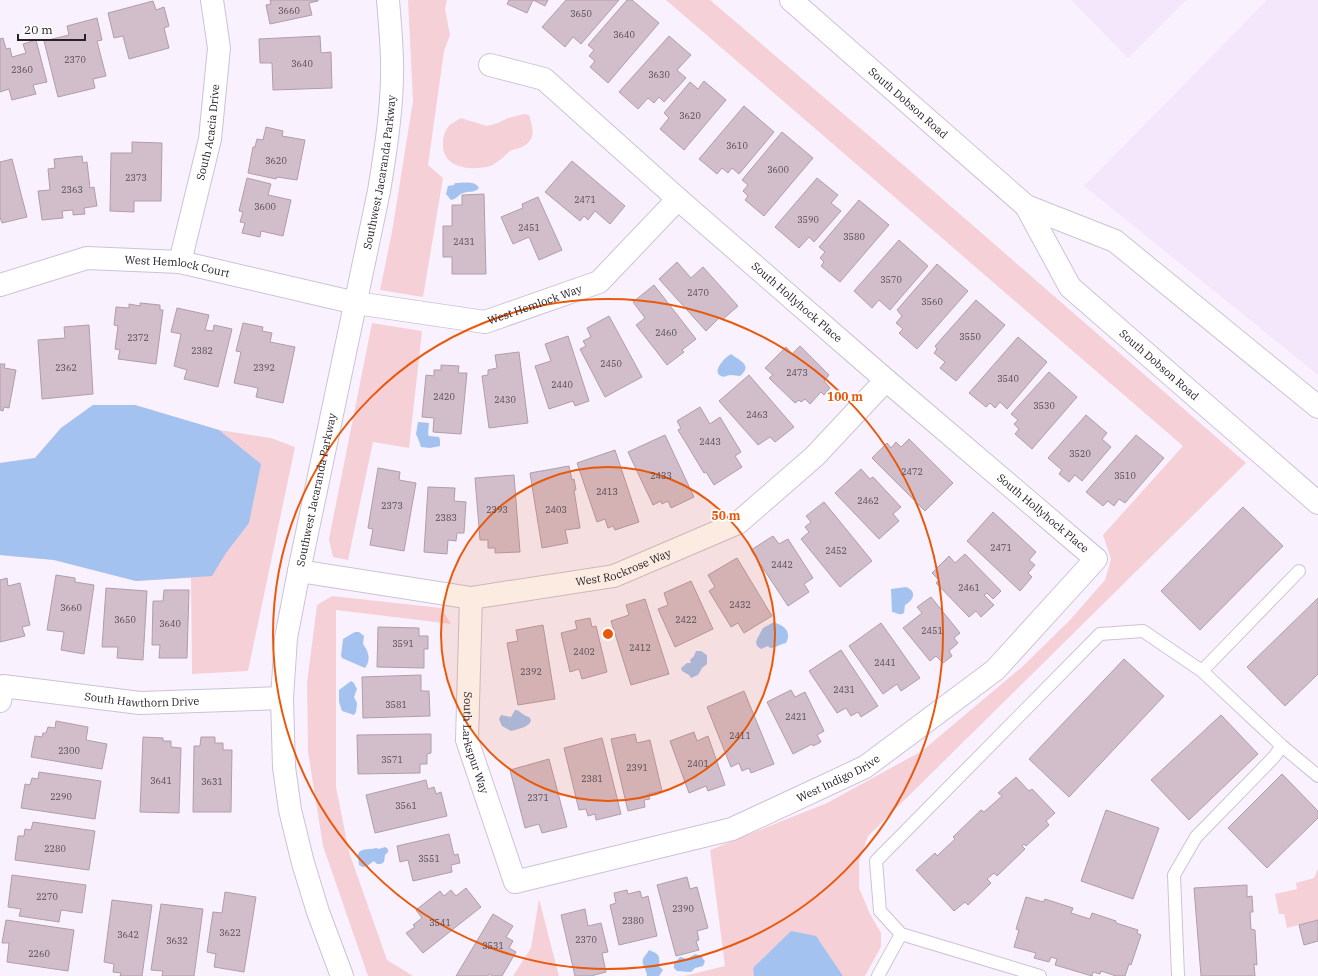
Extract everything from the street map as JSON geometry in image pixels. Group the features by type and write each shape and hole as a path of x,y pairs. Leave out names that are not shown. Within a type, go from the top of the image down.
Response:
{"street":[{"name":"South Acacia Drive","path":"180,262 210,138 220,48 212,0"},
{"name":"Southwest Jacaranda Parkway","path":"342,976 318,912 303,863 290,810 284,767 282,698 286,638 379,191 387,137 392,80 392,50 388,0"},
{"name":"South Dobson Road","path":"791,0 1026,206 1070,287 1318,503"},
{"name":"South Hollyhock Place","path":"490,65 544,80 886,380 1096,559"},
{"name":"West Hemlock Way","path":"356,303 485,322 599,282 678,199"},
{"name":"South Dobson Road","path":"1026,206 1115,240 1318,407"},
{"name":"West Hemlock Court","path":"0,285 87,258 180,262 356,303"},
{"name":"West Rockrose Way","path":"299,571 471,598 614,576 738,523 815,456 886,380"},
{"name":"West Indigo Drive","path":"515,882 732,829 865,767 996,670 1096,559"},
{"name":"South Larkspur Way","path":"471,598 467,740 515,882"},
{"name":"South Hawthorn Drive","path":"1,693 140,703 282,698"}],"lane":[{"path":"1202,671 1299,571"},
{"path":"1040,976 901,934 880,911 876,861 1100,634 1143,631 1202,671 1282,746 1318,776"},
{"path":"1178,976 1174,875 1196,837 1274,757 1282,746"},
{"path":"878,976 901,934"}],"shaded area":[{"path":"408,0 447,0 445,9 450,35 444,51 428,165 443,178 423,297 380,290 392,232 413,101"},
{"path":"666,0 710,0 908,169 1246,463 868,836 859,862 859,888 870,914 881,933 881,947 865,976 684,976 725,966 710,850 827,803 922,751 1022,667 1070,620 1105,580 1111,559 1103,535 1183,446"},
{"path":"1071,0 1186,0 1128,58"},
{"path":"1267,0 1318,0 1318,375 1084,186"},
{"path":"524,114 529,115 532,125 533,133 530,141 522,147 510,151 493,165 483,168 467,168 453,163 448,159 444,152 444,135 448,127 461,118 487,126"},
{"path":"372,323 422,331 409,448 373,442 348,560 333,557 329,539"},
{"path":"93,405 135,405 219,430 271,438 295,447 248,671 192,674 191,578 136,581 54,560 0,555 0,463 35,458 61,428"},
{"path":"332,596 441,608 451,624 336,610 336,787 349,852 387,960 413,976 368,976 323,846 308,752 307,683 317,605"},
{"path":"1318,869 1318,920 1287,928 1284,914 1279,914 1275,894 1297,889 1296,883 1314,878"},
{"path":"539,899 559,976 513,976 531,948"}],"water":[{"path":"455,183 472,183 477,185 479,188 474,191 463,193 451,200 446,194 448,186 454,185"},
{"path":"731,354 744,364 744,372 740,376 731,375 722,377 718,374 718,368"},
{"path":"93,405 135,405 219,430 261,464 249,523 226,553 212,576 136,581 54,560 0,555 0,463 35,458 61,428"},
{"path":"418,422 429,423 428,434 429,436 439,437 440,446 430,448 421,447 416,434"},
{"path":"906,587 912,591 913,596 905,605 904,613 899,614 892,612 891,589"},
{"path":"774,622 784,627 788,635 788,639 786,643 770,648 768,646 761,649 757,646 757,639 763,628"},
{"path":"355,632 359,632 364,636 363,644 367,650 369,659 365,668 342,658 341,656 343,639"},
{"path":"696,651 701,651 707,655 707,664 702,668 698,675 691,678 682,671 681,668 687,663 691,663 690,660"},
{"path":"351,681 357,689 354,697 357,703 356,712 354,715 342,711 339,702 339,690"},
{"path":"515,710 529,717 531,720 525,727 511,731 502,726 499,719 501,715 511,717"},
{"path":"385,847 388,849 388,852 385,855 384,862 377,864 374,861 363,867 359,865 359,852"},
{"path":"791,931 816,936 843,976 754,976 753,968"},
{"path":"649,950 657,954 659,957 659,966 663,970 659,976 647,976 643,961"},
{"path":"695,954 702,956 705,961 703,966 695,968 691,972 677,971 674,968 674,964 680,957 687,959"}],"building":[{"path":"270,0 318,1 309,3 312,15 270,24 266,5 271,4"},
{"path":"509,0 533,0 527,13 507,4"},
{"path":"533,0 548,0 545,6"},
{"path":"566,0 619,0 581,44 573,37 565,47 542,27"},
{"path":"627,0 632,0 659,23 608,83 590,67 595,61 589,56 594,50 588,45"},
{"path":"153,1 156,10 164,7 169,26 164,28 169,48 129,59 123,36 114,38 108,13"},
{"path":"97,18 102,40 97,41 106,76 93,79 95,88 58,97 44,41 69,35 67,26"},
{"path":"320,36 321,53 331,52 332,88 273,90 272,63 260,63 259,39"},
{"path":"669,36 691,55 677,70 686,78 664,102 659,97 654,103 648,98 638,109 619,92"},
{"path":"3,38 6,49 10,48 12,57 26,53 23,44 36,40 47,82 33,85 36,94 12,100 9,89 0,92 0,39"},
{"path":"704,81 726,100 684,150 660,129 669,118 664,113 690,82 698,89"},
{"path":"744,106 774,132 739,174 732,168 728,173 722,168 717,174 699,159"},
{"path":"266,127 283,131 282,136 305,140 297,180 277,177 276,179 248,173 253,147 255,147 257,139 263,140"},
{"path":"782,132 813,158 764,216 745,200 748,196 743,191 748,185 742,180"},
{"path":"132,142 162,143 161,201 134,201 134,212 110,211 111,153 132,153"},
{"path":"82,156 83,163 87,162 90,188 94,187 97,206 84,208 85,214 73,215 73,210 62,211 63,218 42,220 38,191 50,190 48,169 55,168 54,159"},
{"path":"12,159 27,217 2,223 0,217 0,162"},
{"path":"572,161 625,206 610,224 595,211 588,220 584,216 580,221 545,192"},
{"path":"247,178 271,184 268,195 291,200 283,236 261,231 260,237 242,233 245,223 240,222 243,212 239,211"},
{"path":"817,178 838,195 831,203 841,211 814,242 809,237 799,248 775,227"},
{"path":"484,194 486,274 452,274 452,257 443,257 443,226 452,226 452,205 462,205 462,195"},
{"path":"538,197 562,250 539,260 529,237 513,244 501,217 523,208 522,204"},
{"path":"859,200 889,225 840,282 821,266 824,262 820,258 825,252 819,247"},
{"path":"899,240 928,266 890,310 879,300 872,308 854,291"},
{"path":"677,262 691,278 703,267 738,306 722,320 720,317 706,331 659,279"},
{"path":"937,264 968,291 917,349 899,333 903,329 896,323 902,316 897,310"},
{"path":"654,285 696,339 682,350 684,352 667,365 636,325 645,318 633,302"},
{"path":"976,300 1005,325 956,381 940,368 945,362 934,353 937,349 935,346"},
{"path":"140,303 160,305 160,310 163,310 156,364 118,359 120,350 115,349 118,326 114,325 116,307 129,308 129,304 140,306"},
{"path":"177,308 209,315 205,330 213,331 214,325 232,329 218,387 184,379 187,370 174,366 181,334 171,332"},
{"path":"609,316 642,377 605,397 580,349 586,346 583,341 591,337 587,328"},
{"path":"243,323 263,327 262,331 272,333 270,342 295,347 283,403 256,397 258,388 234,383 241,352 236,351"},
{"path":"89,325 93,394 42,399 38,340 65,338 64,327"},
{"path":"568,336 589,401 575,406 573,401 549,409 535,366 551,361 545,344"},
{"path":"1018,337 1047,362 1007,409 1000,402 995,408 990,403 986,407 969,393"},
{"path":"800,346 829,375 824,381 830,388 824,395 821,392 810,404 805,399 801,402 799,400 795,403 769,378 773,375 765,368 786,347 792,354"},
{"path":"519,352 528,423 489,428 482,376 488,375 488,370 497,368 495,355"},
{"path":"0,364 5,364 4,368 16,370 9,408 4,407 3,411 0,410"},
{"path":"441,365 459,366 458,373 467,373 461,434 433,432 434,418 422,417 426,375 434,376 434,370 441,370"},
{"path":"1049,372 1077,397 1032,449 1015,434 1019,429 1014,424 1018,420 1011,414"},
{"path":"749,375 794,427 775,442 770,437 758,445 719,401"},
{"path":"700,407 710,424 720,417 741,452 735,456 742,467 714,485 706,472 704,473 678,430 681,428 677,421"},
{"path":"1086,415 1107,433 1102,439 1111,447 1082,481 1075,475 1069,482 1059,474 1062,470 1048,458"},
{"path":"665,435 694,497 671,508 668,501 662,504 661,501 653,505 628,452"},
{"path":"1136,435 1164,458 1125,503 1119,499 1114,506 1108,501 1103,506 1086,492"},
{"path":"909,439 953,483 925,511 872,458 887,443 891,448 896,442 901,447"},
{"path":"615,450 639,522 615,530 613,526 608,528 605,519 597,522 577,463"},
{"path":"569,466 576,490 574,490 580,528 565,530 568,543 542,548 530,473"},
{"path":"378,468 400,472 399,480 416,483 404,551 370,545 373,529 368,528"},
{"path":"861,469 870,479 873,477 901,507 893,514 899,521 879,539 835,493"},
{"path":"514,475 520,552 495,553 495,548 488,548 488,540 480,540 475,478"},
{"path":"428,487 455,488 454,501 466,502 464,533 457,533 456,541 448,540 447,554 424,552"},
{"path":"824,502 872,561 840,587 801,539 809,532 805,527 811,522 806,516"},
{"path":"1243,507 1283,546 1200,630 1161,591"},
{"path":"993,512 1036,552 1029,560 1035,565 1028,573 1032,577 1020,591 967,541"},
{"path":"773,536 779,544 788,539 813,578 804,584 809,592 788,606 751,550"},
{"path":"965,554 1001,591 993,599 987,593 984,595 994,605 981,617 976,611 969,617 936,583 939,580 932,573 949,556 955,563"},
{"path":"737,558 772,616 744,633 738,623 731,627 709,591 715,587 708,575"},
{"path":"56,575 75,578 75,582 94,585 84,654 61,650 64,632 47,630"},
{"path":"7,578 8,586 20,583 30,625 22,627 25,636 0,642 0,580"},
{"path":"691,581 713,629 675,647 658,609 668,605 664,593"},
{"path":"106,588 147,591 143,660 117,658 118,647 102,647"},
{"path":"164,590 189,590 187,658 159,658 160,645 152,645 153,601 163,601"},
{"path":"931,597 960,633 954,638 958,643 949,651 952,656 943,663 936,656 930,661 903,628 922,613 917,607"},
{"path":"1318,598 1318,674 1285,706 1247,667"},
{"path":"645,599 669,674 631,685 611,621 629,615 626,605"},
{"path":"590,618 592,627 596,626 607,672 582,679 579,669 570,672 561,633 577,629 575,621"},
{"path":"881,623 920,678 901,691 897,684 883,694 849,646"},
{"path":"543,625 555,699 518,705 507,643 518,641 516,630"},
{"path":"378,627 419,628 419,636 428,636 428,649 424,649 424,668 377,667"},
{"path":"841,650 878,706 861,717 858,712 851,716 846,708 837,713 809,671"},
{"path":"1124,659 1164,696 1069,797 1029,759"},
{"path":"421,675 421,691 429,691 430,716 363,718 362,677"},
{"path":"791,690 795,697 805,692 824,731 817,735 821,742 813,746 812,744 793,754 767,702"},
{"path":"744,691 774,764 751,773 749,768 742,771 739,763 731,767 707,707"},
{"path":"1221,715 1258,754 1189,820 1151,780"},
{"path":"56,721 88,727 86,740 107,744 102,769 31,757 35,736 42,737 43,733 46,733 48,727 55,728"},
{"path":"694,732 697,741 708,736 725,785 708,791 706,786 689,793 670,741"},
{"path":"431,734 431,753 427,754 427,764 420,764 420,773 358,774 357,735"},
{"path":"635,734 637,743 650,740 662,791 648,794 650,799 644,800 645,807 628,811 611,739"},
{"path":"143,737 163,738 163,741 171,741 171,747 181,748 179,813 140,812"},
{"path":"201,737 215,737 215,743 223,743 223,750 232,750 231,812 193,812 194,746 200,746"},
{"path":"602,738 621,814 596,820 595,814 588,816 586,809 579,810 564,748"},
{"path":"549,759 567,827 542,833 539,824 525,828 510,770"},
{"path":"39,772 101,781 95,819 21,808 25,784 30,785 32,778 38,779"},
{"path":"1282,774 1318,811 1318,818 1267,868 1228,828"},
{"path":"1016,777 1029,791 1032,789 1055,813 1046,821 1049,825 1026,846 1024,844 1022,846 1025,849 997,876 994,873 987,879 991,883 968,905 965,902 954,911 916,870 935,853 937,856 955,839 953,837 981,810 984,812 1002,796 998,793"},
{"path":"426,780 428,789 434,787 436,794 441,792 447,816 375,833 366,795"},
{"path":"1106,810 1159,828 1133,899 1081,881"},
{"path":"33,822 95,831 89,870 15,860 18,836 24,836 25,829 31,830"},
{"path":"449,834 454,855 458,854 460,863 451,865 452,872 413,881 408,860 400,862 397,846"},
{"path":"12,875 86,885 82,913 61,910 59,922 19,916 21,909 8,907"},
{"path":"687,877 690,889 697,887 708,928 697,931 699,940 696,941 699,950 676,956 657,885"},
{"path":"1247,885 1247,897 1252,896 1253,912 1250,912 1251,929 1255,930 1257,965 1254,964 1255,976 1201,976 1194,888"},
{"path":"466,888 481,907 423,953 406,933 415,927 413,925 422,918 416,910 440,891 444,896 451,890 456,896"},
{"path":"627,890 628,894 640,891 642,898 648,896 657,936 619,945 610,905 616,903 614,893"},
{"path":"225,892 256,897 244,972 214,967 216,954 207,952 213,912 222,913"},
{"path":"1026,897 1043,902 1045,899 1073,908 1071,913 1090,919 1092,913 1138,930 1137,933 1141,935 1131,965 1129,964 1125,976 1116,976 1101,971 1100,974 1093,972 1092,976 1055,965 1057,959 1051,957 1049,962 1034,958 1036,953 1014,947 1019,930 1016,929"},
{"path":"112,900 152,905 142,976 120,976 121,973 113,972 114,964 104,962"},
{"path":"161,904 203,909 194,976 162,976 163,971 151,970"},
{"path":"585,909 588,926 601,923 608,952 602,953 606,972 591,976 575,976 561,915"},
{"path":"493,914 513,926 506,937 513,941 509,948 516,952 502,976 492,976 489,974 488,976 456,976"},
{"path":"6,920 74,930 68,971 7,962 9,943 2,943"},
{"path":"1318,920 1318,941 1304,945 1299,925"}]}
